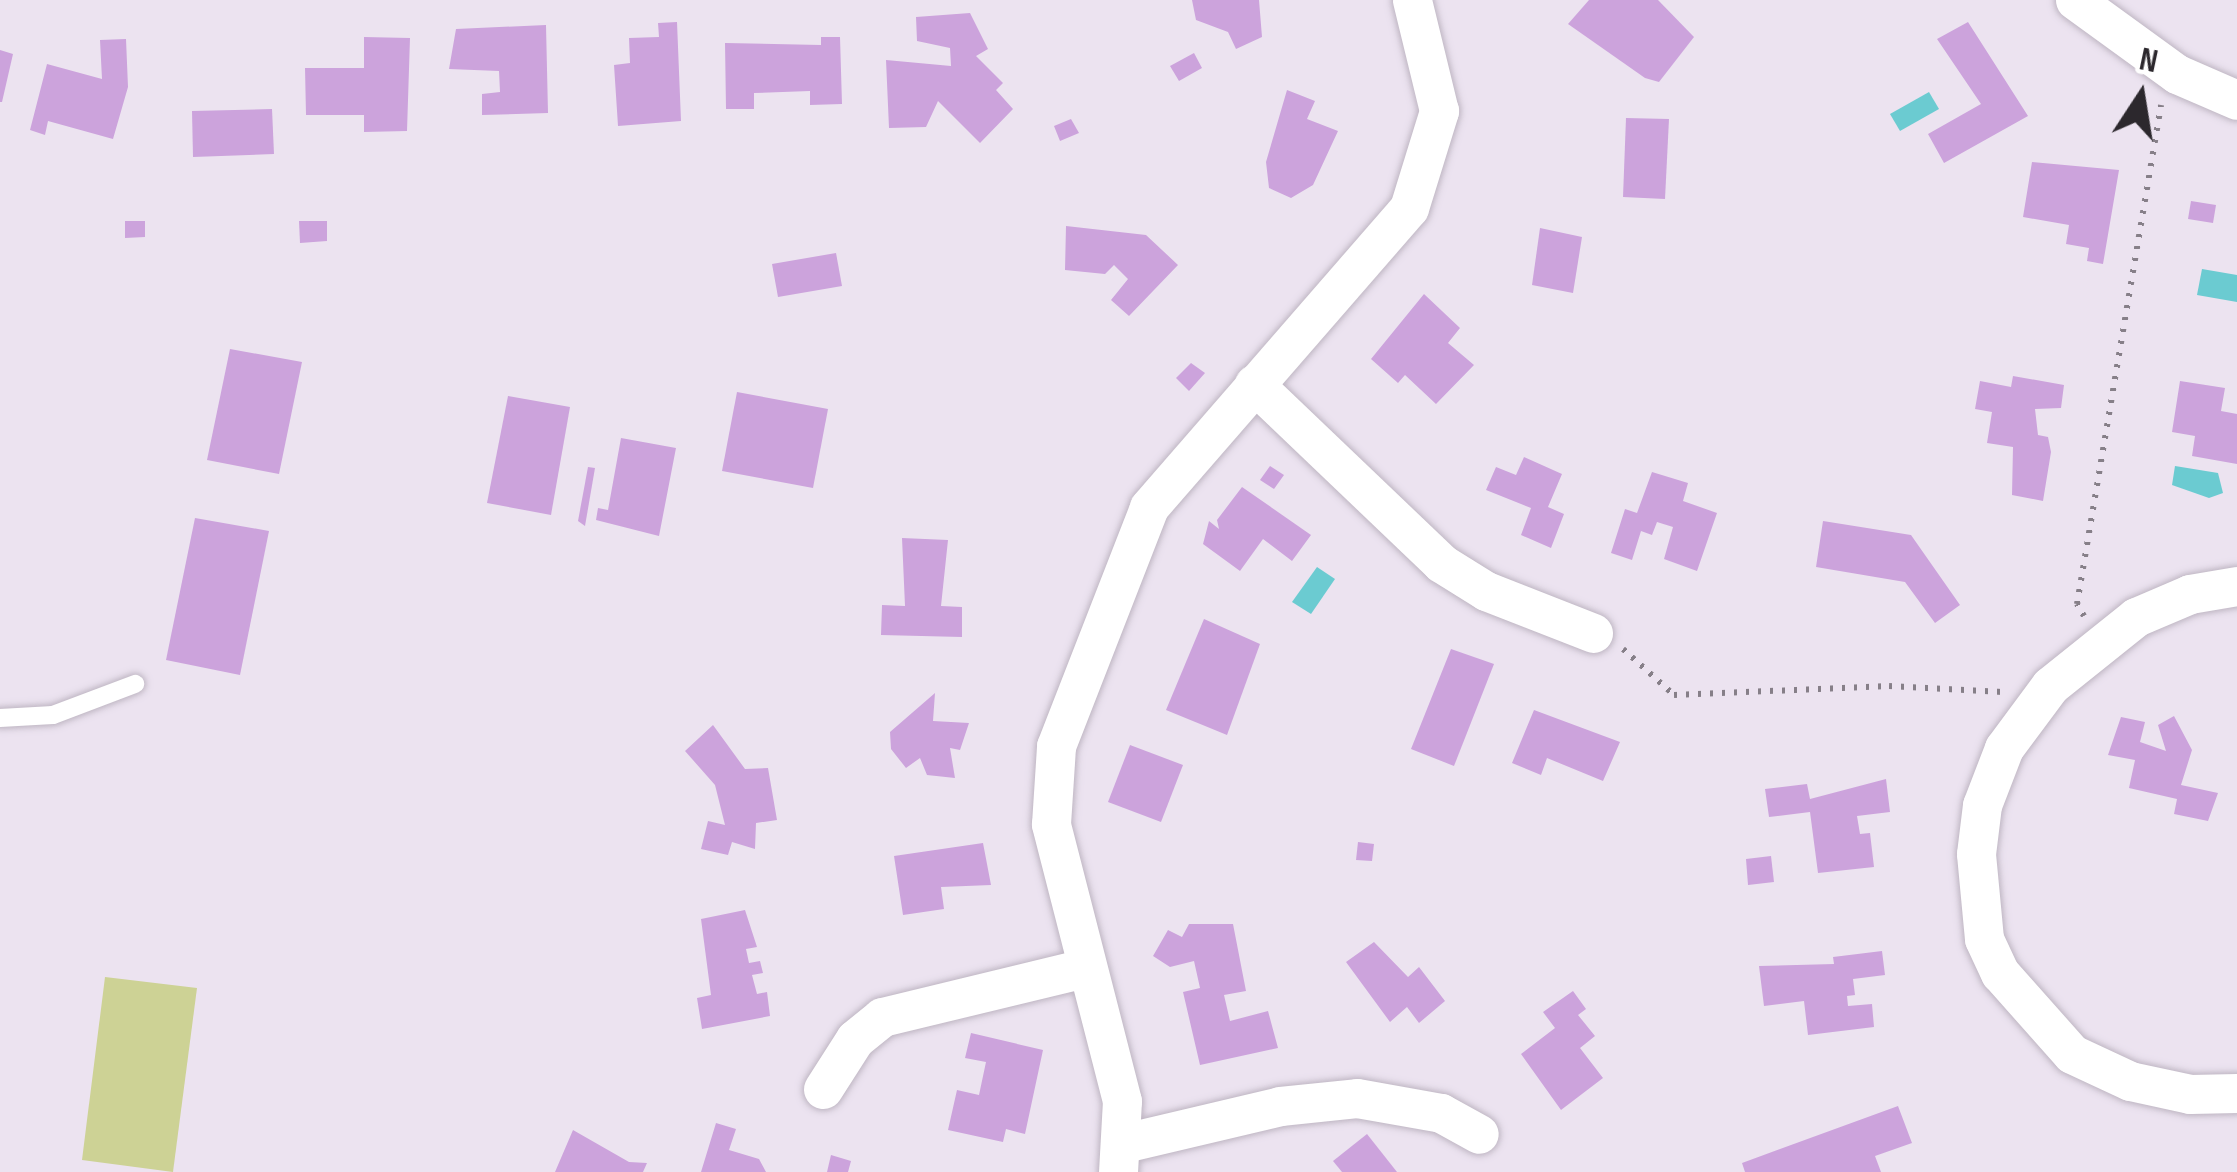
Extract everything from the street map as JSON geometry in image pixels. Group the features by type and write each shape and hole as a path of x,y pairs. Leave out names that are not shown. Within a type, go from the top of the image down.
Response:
{"street":[{"path":"1412,0 1439,111 1409,208 1150,507 1067,704 1056,746 1051,824 1084,968 1122,1101 1121,1157 1358,1097 1441,1113 1479,1134"},
{"path":"2074,0 2177,74 2237,100"},
{"path":"1254,384 1441,563 1486,591 1593,633"},
{"path":"2237,586 2190,594 2098,640 2050,686 2004,748 1982,805 1976,854 1984,938 2000,974 2072,1054 2130,1081 2190,1094 2237,1093"},
{"path":"823,1089 855,1039 881,1017 1084,968"}],"lane":[{"path":"0,718 52,716 135,684"}],"path":[{"path":"2098,640 2077,604 2157,111 2177,74"},
{"path":"1593,633 1643,659 1674,695 1888,686 1977,695 2050,686"}],"green space":[{"path":"105,977 197,988 173,1172 82,1160"}],"water":[{"path":"1929,92 1939,109 1900,131 1890,114"},
{"path":"2202,269 2237,275 2237,302 2197,295"},
{"path":"2175,466 2218,473 2223,493 2209,498 2172,485"},
{"path":"1317,567 1335,579 1311,614 1292,602"}],"building":[{"path":"1192,0 1259,0 1262,37 1236,49 1228,32 1196,20"},
{"path":"1589,0 1658,0 1694,37 1659,82 1645,78 1568,24"},
{"path":"970,13 988,49 976,56 1003,83 996,90 1013,109 980,143 938,101 926,127 889,128 886,60 951,66 950,48 917,41 916,17"},
{"path":"677,22 681,121 618,126 614,65 630,63 629,38 659,37 658,23"},
{"path":"1968,22 2028,116 1944,163 1928,134 1981,104 1937,39"},
{"path":"546,25 548,113 482,115 482,94 500,92 499,71 449,69 456,29"},
{"path":"364,37 410,38 407,131 364,132 364,115 306,115 305,68 364,68"},
{"path":"821,37 840,37 842,104 810,105 810,91 754,93 754,109 726,109 725,43 821,45"},
{"path":"126,39 128,87 113,139 48,121 45,135 30,130 47,64 102,79 100,40"},
{"path":"0,50 13,54 2,102 0,102"},
{"path":"1194,53 1202,68 1179,81 1170,66"},
{"path":"1287,90 1315,101 1307,119 1338,131 1313,185 1291,198 1269,188 1266,162"},
{"path":"272,109 274,154 193,157 192,111"},
{"path":"1626,118 1669,119 1665,199 1623,197"},
{"path":"1071,119 1079,133 1060,141 1054,126"},
{"path":"2032,162 2119,170 2103,264 2087,261 2089,248 2066,244 2069,225 2023,217"},
{"path":"2191,201 2216,205 2213,223 2188,219"},
{"path":"125,221 145,221 145,237 125,238"},
{"path":"299,221 327,221 327,241 300,243"},
{"path":"1066,226 1146,235 1178,265 1129,316 1111,300 1128,279 1114,265 1105,274 1065,270"},
{"path":"1540,228 1582,237 1573,293 1532,285"},
{"path":"836,253 842,286 778,297 772,264"},
{"path":"1424,294 1460,328 1448,343 1474,365 1436,404 1405,375 1398,383 1371,359"},
{"path":"230,349 302,362 279,474 207,460"},
{"path":"1191,363 1205,373 1189,391 1176,378"},
{"path":"2013,376 2064,385 2061,408 2035,409 2038,435 2048,437 2051,452 2043,501 2012,495 2013,447 1987,443 1992,412 1975,409 1980,381 2011,387"},
{"path":"2180,381 2225,388 2221,411 2237,414 2237,464 2192,456 2195,436 2172,432"},
{"path":"737,392 828,409 813,488 722,471"},
{"path":"508,396 570,407 551,515 487,503"},
{"path":"621,438 676,448 659,536 596,520 598,508 608,510"},
{"path":"1524,457 1562,474 1548,507 1564,514 1551,548 1521,535 1531,508 1486,490 1496,467 1516,475"},
{"path":"1270,466 1284,475 1274,489 1260,480"},
{"path":"588,467 595,468 585,526 578,521"},
{"path":"1652,472 1688,483 1683,501 1717,513 1697,571 1664,559 1673,527 1657,522 1652,535 1641,531 1632,560 1611,553 1625,509 1637,513"},
{"path":"1242,487 1311,535 1292,561 1263,539 1240,571 1203,544 1209,521 1219,529 1217,520"},
{"path":"195,518 269,531 240,675 166,660"},
{"path":"1823,521 1911,535 1960,605 1935,623 1905,582 1816,567"},
{"path":"902,538 948,540 941,606 962,607 962,637 881,635 882,605 905,606"},
{"path":"1204,619 1260,644 1227,735 1166,710"},
{"path":"1451,649 1494,664 1454,766 1411,749"},
{"path":"935,693 933,721 969,723 960,750 950,748 955,778 927,775 920,758 906,768 891,749 890,732"},
{"path":"1534,710 1620,742 1603,781 1547,758 1541,775 1512,763"},
{"path":"2174,716 2192,750 2181,785 2218,793 2208,821 2174,814 2177,799 2129,788 2135,760 2108,755 2121,717 2145,722 2140,742 2166,751 2158,725"},
{"path":"713,725 745,769 768,768 777,820 756,823 755,849 732,842 728,855 701,849 708,821 725,825 715,785 685,751"},
{"path":"1130,745 1183,765 1161,822 1108,802"},
{"path":"1886,779 1890,812 1857,816 1860,834 1870,833 1874,867 1818,873 1810,812 1769,817 1765,789 1807,784 1810,799"},
{"path":"1358,842 1374,844 1372,861 1356,860"},
{"path":"983,843 991,885 941,887 944,909 903,915 894,856"},
{"path":"1771,856 1774,882 1748,885 1746,859"},
{"path":"745,910 757,947 746,949 749,963 760,961 763,973 752,975 757,994 767,992 770,1016 702,1029 697,998 711,995 701,919"},
{"path":"1189,924 1233,924 1246,991 1224,995 1230,1021 1268,1011 1278,1048 1200,1065 1183,992 1200,988 1194,961 1170,967 1153,956 1168,930 1182,937"},
{"path":"1374,942 1408,977 1419,967 1445,1001 1419,1023 1407,1007 1390,1022 1346,962"},
{"path":"1882,951 1885,975 1853,979 1855,995 1847,996 1848,1006 1872,1004 1874,1027 1808,1035 1804,1001 1764,1006 1759,966 1834,964 1833,957"},
{"path":"1573,991 1586,1009 1578,1015 1595,1036 1580,1048 1603,1078 1561,1110 1521,1054 1555,1028 1543,1012"},
{"path":"971,1033 1043,1050 1025,1134 1006,1129 1003,1142 948,1130 957,1090 979,1095 986,1062 965,1058"},
{"path":"1898,1106 1912,1143 1875,1156 1881,1172 1745,1172 1742,1163"},
{"path":"716,1123 736,1129 729,1150 759,1159 766,1172 701,1172"},
{"path":"573,1130 629,1162 647,1163 643,1172 555,1172"},
{"path":"1367,1134 1397,1172 1342,1172 1333,1161"},
{"path":"831,1155 851,1161 848,1172 827,1172"}]}
